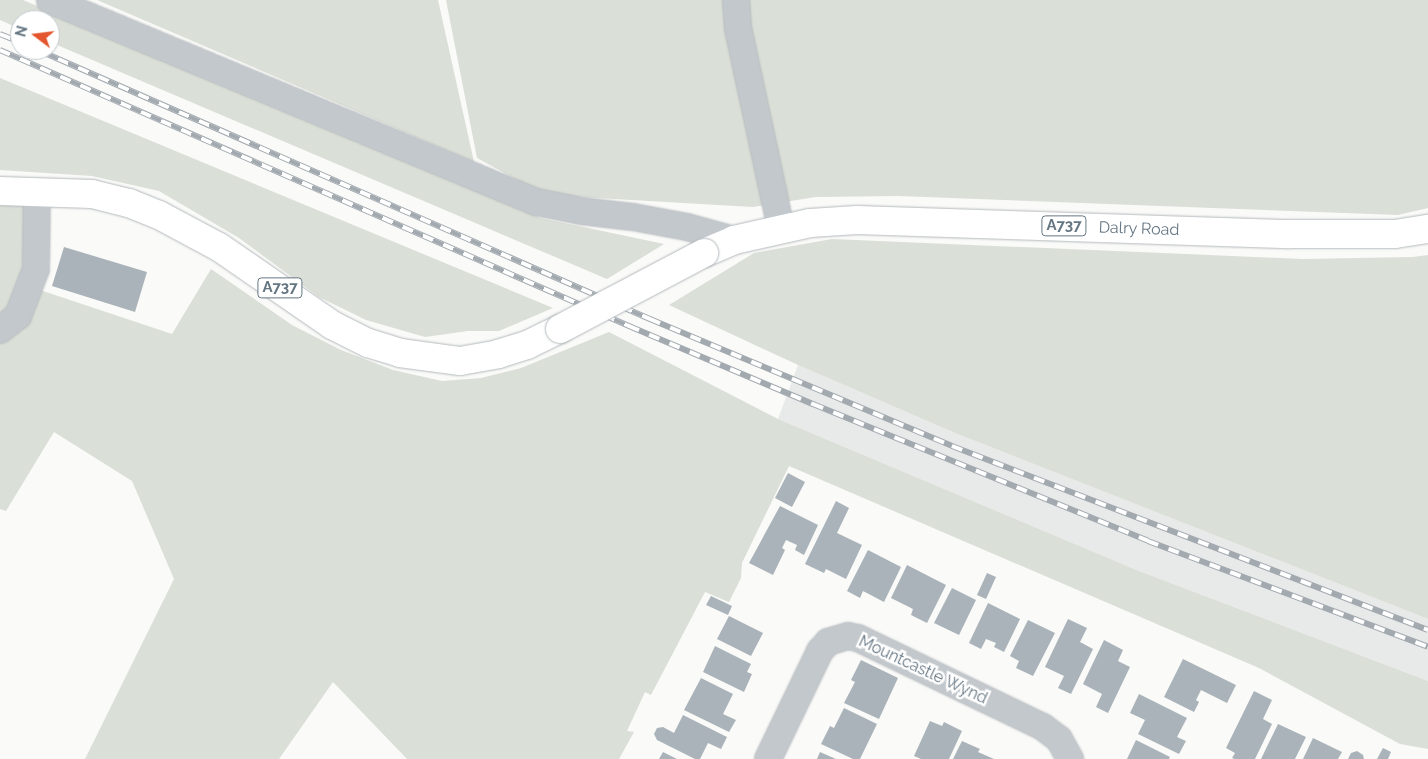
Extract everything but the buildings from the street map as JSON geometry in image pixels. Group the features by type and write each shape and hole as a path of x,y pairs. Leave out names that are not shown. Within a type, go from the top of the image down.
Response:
{"highway":[{"name":"A737","path":"0,191 37,192"},
{"name":"Dalry Road","path":"37,192 92,194 128,203 159,215 219,247 332,325 368,343 400,353 460,361 498,354 527,345 704,253 734,240 810,222 857,220 1308,235 1395,234 1428,229"}],"street":[{"path":"50,0 536,202 582,211 660,222 734,240"},
{"path":"736,0 738,28 781,229"},
{"path":"0,330 18,316 36,269 37,192"},
{"name":"Mountcastle Wynd","path":"768,759 820,651 828,642 848,636 858,638 1043,727 1059,739 1070,759"}],"shaded area":[{"path":"0,0 23,0 47,10 10,10 10,24 0,20"},
{"path":"97,0 438,0 474,162"},
{"path":"446,0 1428,0 1428,208 1398,215 898,196 816,197 753,207 545,195 477,158"},
{"path":"60,16 541,218 664,244 607,279 60,46"},
{"path":"0,78 553,308 499,331 468,331 425,337 366,320 319,297 239,238 159,191 92,176 0,170"},
{"path":"0,204 29,205 22,284 172,334 211,269 292,325 341,350 393,370 442,381 481,378 521,368 609,332 778,419 1139,571 1428,681 1428,749 1400,744 1259,668 789,466 742,563 741,578 729,602 705,592 651,695 645,692 627,731 634,732 619,759 407,759 333,682 279,759 85,759 174,579 132,481 54,432 6,511 0,509"},
{"path":"832,239 1303,259 1413,257 1428,255 1428,619 955,433 798,365 669,305 754,253"},
{"path":"798,365 955,433 1428,619 1428,681 1139,571 778,419"}],"railway":[{"path":"0,34 10,38"},
{"path":"0,50 629,326 813,404 1148,541 1428,647"},
{"path":"60,60 650,319 952,446 1428,630"}]}
